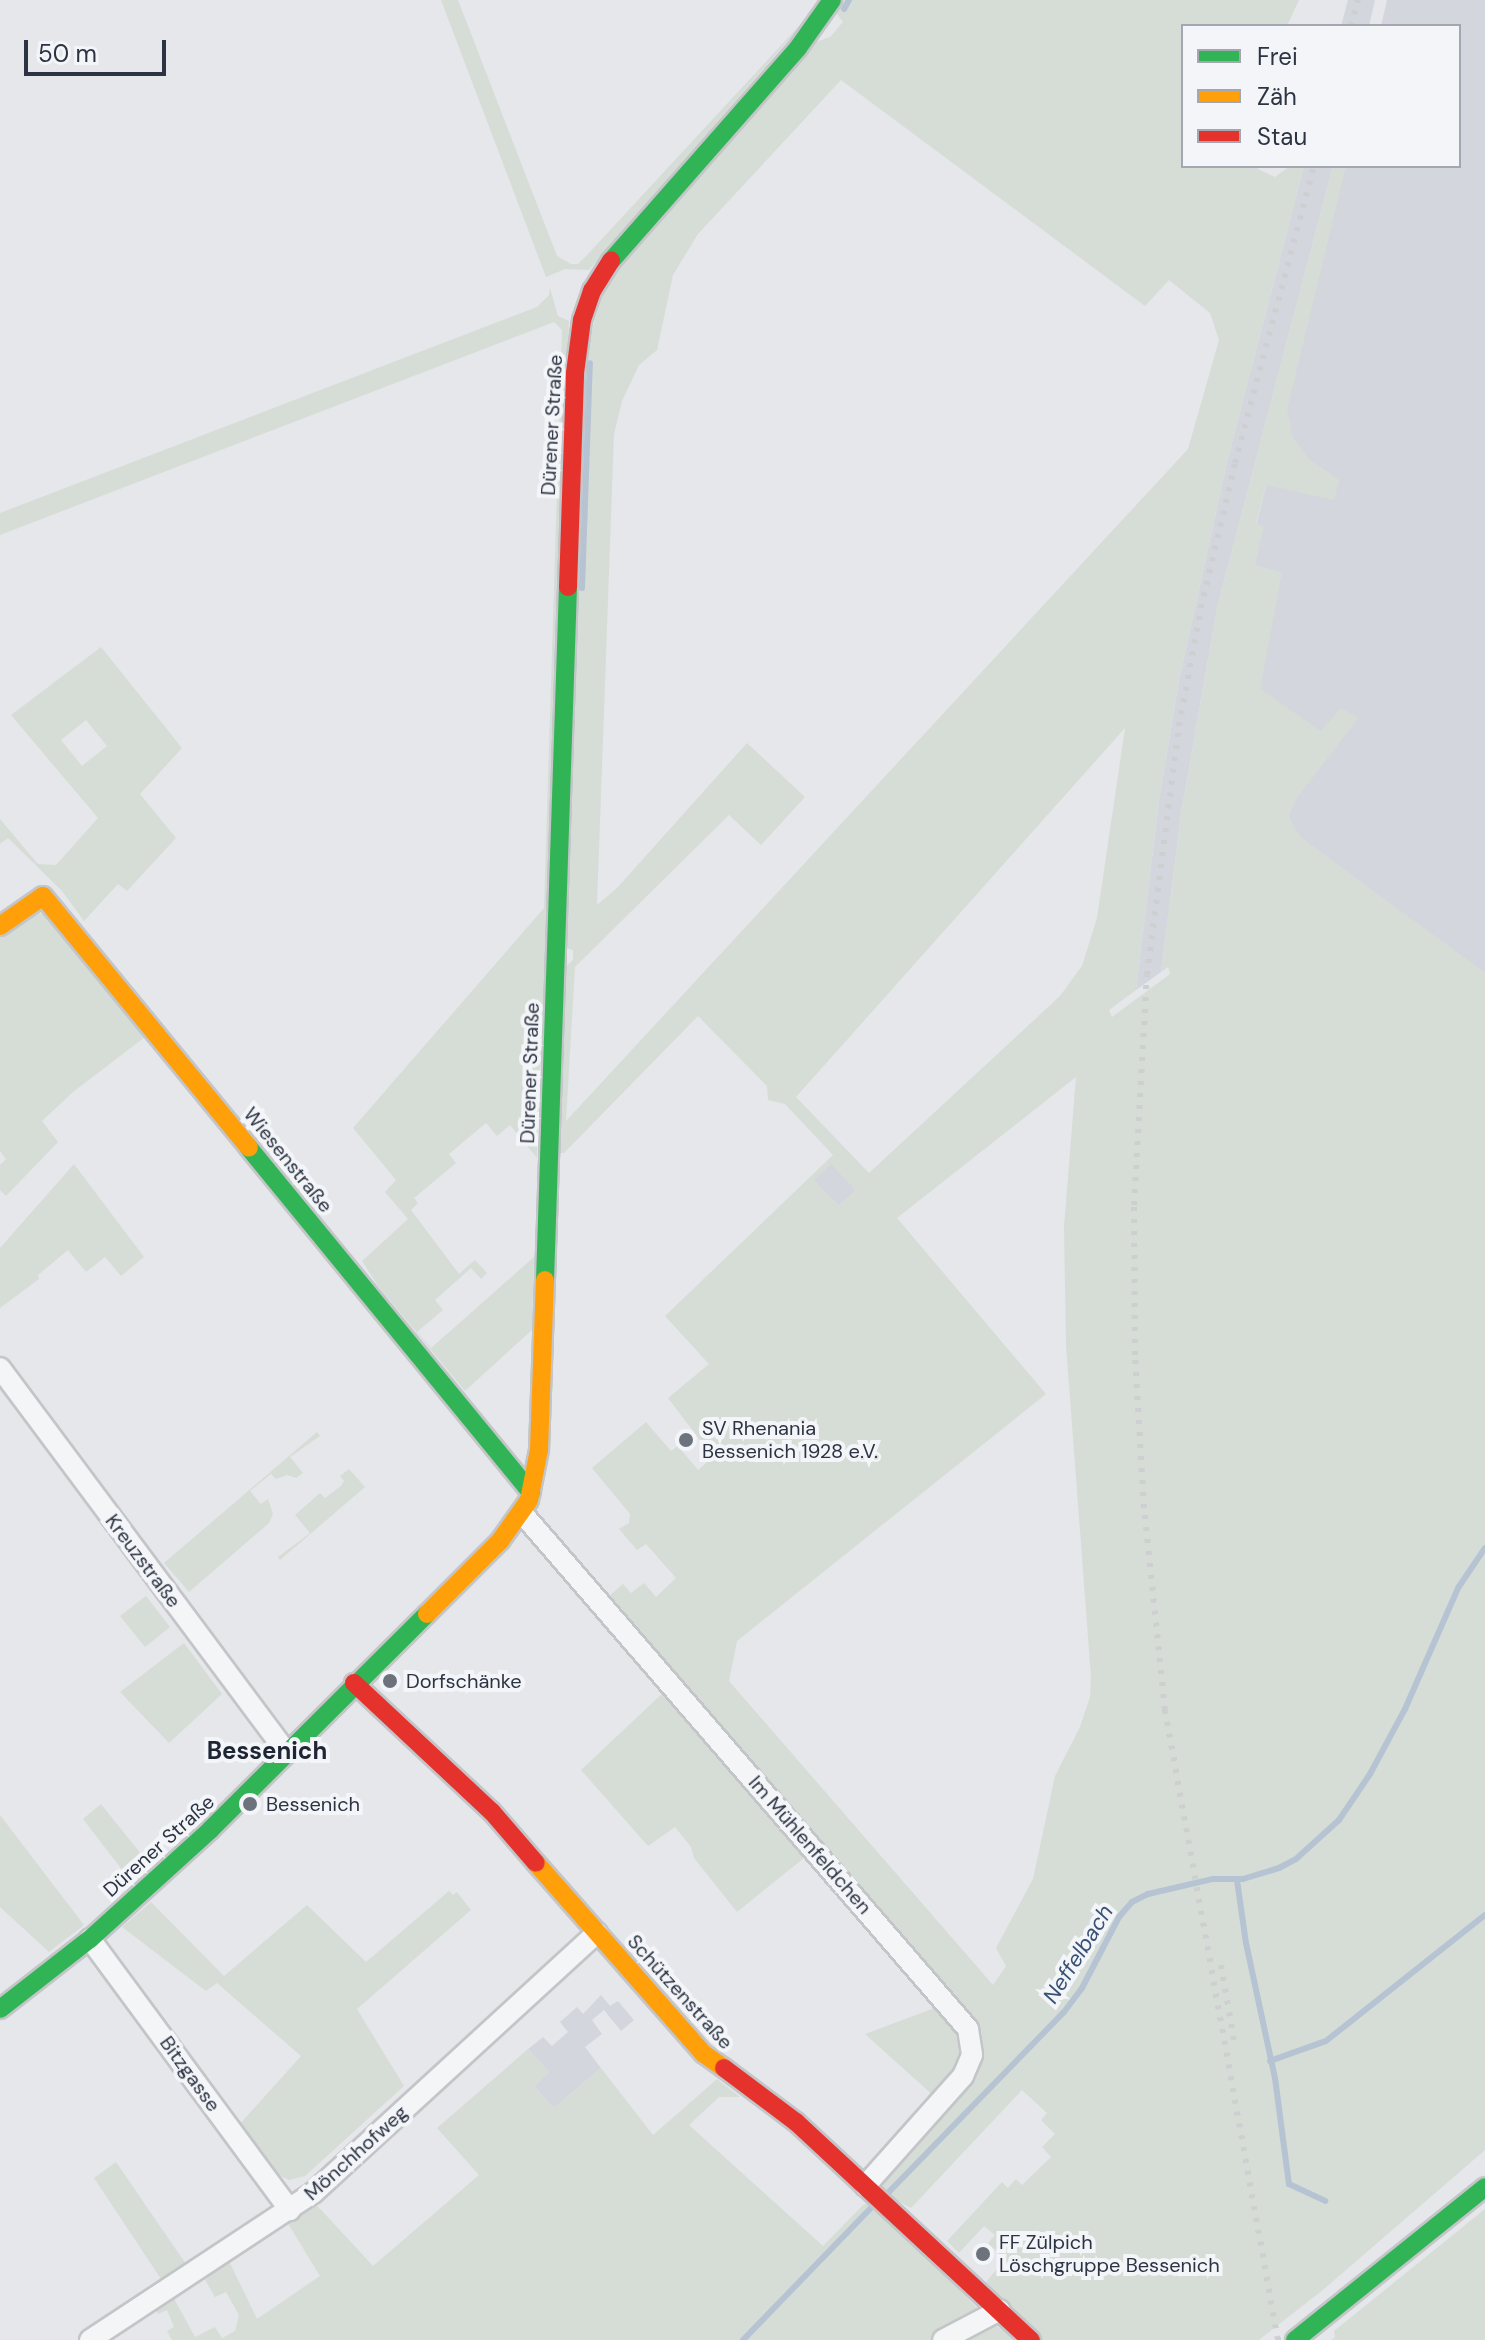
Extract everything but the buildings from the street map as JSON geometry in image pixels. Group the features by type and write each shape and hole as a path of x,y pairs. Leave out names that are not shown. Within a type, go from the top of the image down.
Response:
{"street":[{"name":"Dürener Straße","path":"0,2009 90,1939 210,1830 354,1683 500,1541 522,1513 531,1492 539,1450 574,389 582,320 592,291 619,248 798,48 832,0"},
{"name":"Wiesenstraße","path":"0,926 43,896 531,1492"},
{"name":"Kreuzstraße","path":"0,1368 287,1753"},
{"name":"Im Mühlenfeldchen","path":"522,1513 968,2029 972,2055 963,2076 876,2196"},
{"name":"Schützenstraße","path":"354,1683 473,1791 704,2054 796,2122 1031,2340"},
{"name":"Mönchhofweg","path":"90,2340 290,2210 597,1933"},
{"name":"Bitzgasse","path":"90,1939 290,2210"},
{"path":"1295,2340 1485,2187"},
{"path":"943,2340 1000,2310"}],"shaded area":[{"path":"441,0 458,0 557,256 571,264 578,264 823,0 589,270 565,269 546,277"},
{"path":"842,0 1299,0 1288,24 1181,24 1181,168 1258,168 1275,177 1287,168 1303,168 1227,462 1179,680 1159,801 1136,990 1109,1010 1112,1017 1170,974 1168,967 1161,972 1181,814 1217,608 1332,168 1346,168 1287,410 1293,438 1309,459 1339,480 1334,500 1266,485 1256,524 1264,526 1255,565 1282,572 1260,689 1321,731 1341,708 1358,718 1297,798 1289,815 1303,839 1485,973 1485,2150 1324,2289 1259,2340 1039,2340 982,2287 1005,2259 988,2243 995,2235 984,2226 959,2253 947,2241 1002,2182 1008,2188 1016,2179 1022,2185 1051,2157 1042,2147 1055,2134 1041,2120 1047,2113 1022,2090 911,2208 881,2192 883,2181 935,2097 865,2034 940,2006 809,1854 737,1912 694,1858 691,1847 675,1827 648,1846 581,1770 665,1691 623,1642 638,1628 610,1595 623,1584 631,1593 644,1583 656,1597 676,1578 646,1544 637,1550 619,1529 629,1523 630,1514 592,1468 646,1422 671,1451 678,1446 698,1470 713,1457 668,1398 709,1364 665,1316 833,1155 785,1104 768,1100 767,1086 698,1016 564,1153 559,1153 564,968 573,960 573,950 566,948 584,358 605,285 816,42 830,37 843,22 837,14","holes":["841,80 1145,306 1169,280 1210,313 1219,340 1188,449 566,1121 575,967 729,815 761,845 805,797 747,743 617,888 597,905 614,434 622,401 639,365 657,350 673,275 698,234","1125,728 1097,918 1082,966 1060,996 869,1173 796,1097","1076,1077 1064,1227 1066,1345 1090,1697 1080,1727 1055,1776 1033,1879 996,1948 1006,1966 993,1985 729,1681 737,1641 1046,1394 897,1218","831,1164 856,1190 839,1206 814,1180"]},
{"path":"1348,0 1375,0 1369,24 1342,24"},
{"path":"1387,0 1485,0 1485,1040 1191,883 1236,607 1345,168 1461,168 1461,24 1381,24"},
{"path":"1303,168 1332,168 1217,608 1181,814 1161,972 1136,990 1159,801 1179,680 1227,462"},
{"path":"550,288 558,316 569,321 537,1158 510,1125 497,1136 486,1123 449,1154 456,1163 414,1198 418,1203 411,1210 459,1274 475,1260 487,1273 481,1279 471,1268 435,1300 443,1310 417,1332 431,1348 534,1257 532,1330 465,1391 378,1286 362,1261 408,1219 385,1192 396,1180 353,1128 544,908 562,330 554,322 0,535 0,513 537,307 549,295"},
{"path":"101,647 182,748 140,794 176,838 127,891 118,884 84,921 62,891 8,838 0,844 0,819 38,864 56,865 98,818 11,715","holes":["86,720 107,746 82,766 61,740"]},
{"path":"33,913 48,914 145,1037 73,1092 42,1121 58,1142 6,1196 0,1190 0,1165 6,1159 0,1151 0,936"},
{"path":"831,1163 856,1190 839,1206 813,1180"},
{"path":"74,1164 144,1257 121,1276 105,1257 86,1272 68,1250 38,1275 39,1279 0,1308 0,1248"},
{"path":"317,1432 320,1436 290,1457 303,1473 296,1478 287,1475 276,1479 271,1474 250,1491 261,1504 268,1499 273,1514 269,1523 189,1592 164,1563"},
{"path":"349,1469 365,1487 280,1560 278,1557 310,1533 295,1515 320,1493 325,1498 341,1486 344,1481 340,1476"},
{"path":"146,1596 170,1627 145,1647 120,1616"},
{"path":"184,1643 222,1694 169,1743 120,1692"},
{"path":"101,1804 141,1854 123,1871 83,1819"},
{"path":"0,1815 84,1925 49,1952 0,1907"},
{"path":"449,1891 453,1895 457,1892 471,1910 357,2009 404,2086 305,2176 289,2180 274,2173 238,2126 301,2056 217,1983 206,1991 122,1927 151,1902 224,1976 307,1905 366,1962"},
{"path":"601,1995 610,2006 618,2001 634,2020 621,2031 604,2010 592,2020 602,2034 585,2047 601,2068 554,2108 534,2086 549,2072 528,2049 543,2037 552,2046 568,2032 560,2022 577,2007 583,2014"},
{"path":"528,2049 549,2072 534,2086 554,2108 601,2068 653,2135 717,2079 740,2097 719,2097 689,2125 823,2246 863,2205 872,2201 993,2324 1020,2340 172,2340 167,2331 174,2327 167,2310 158,2314 153,2305 171,2293 195,2337 215,2327 222,2338 235,2331 239,2315 226,2292 215,2297 205,2280 228,2259 257,2319 320,2276 287,2222 312,2200 373,2266 479,2175 437,2128"},
{"path":"116,2162 188,2267 165,2285 94,2178"},
{"path":"1485,2209 1485,2340 1331,2340 1335,2337 1334,2331"}],"waterway":[{"path":"844,9 849,0"},
{"path":"582,588 590,363"},
{"name":"Neffelbach","path":"886,2195 1064,2012 1082,1988 1119,1917 1132,1902 1148,1894 1213,1879 1243,1879 1279,1868 1296,1859 1339,1820 1370,1774 1405,1709 1458,1588 1485,1548"},
{"path":"1237,1880 1246,1943 1275,2078 1289,2184 1325,2201"},
{"path":"1270,2061 1326,2041 1485,1915"},
{"name":"Neffelbach","path":"743,2340 874,2205"}],"railway":[{"path":"1352,24 1358,0"},
{"path":"1278,2340 1165,1710 1144,1508 1135,1355 1134,1205 1147,975 1179,726 1201,608 1235,463 1313,168"},
{"path":"1221,1965 1234,2040"}],"traffic: fast":[{"path":"611,261 798,48 832,0"},
{"path":"545,1280 568,587"},
{"path":"249,1148 531,1492"},
{"path":"0,2009 90,1939 210,1830 427,1614"},
{"path":"1295,2340 1485,2187"}],"traffic: slow":[{"path":"0,926 43,896 249,1148"},
{"path":"427,1614 500,1541 529,1500 539,1450 545,1280"},
{"path":"536,1863 704,2054 724,2068"}],"traffic: jam":[{"path":"568,587 575,373 582,320 592,291 611,261"},
{"path":"354,1683 492,1812 536,1863"},
{"path":"724,2068 796,2122 1031,2340"}],"place":[{"name":"SV Rhenania Bessenich 1928 e.V.","path":"686,1440"},
{"name":"Dorfschänke","path":"390,1681"},
{"name":"Bessenich","path":"250,1804"},
{"name":"FF Zülpich Löschgruppe Bessenich","path":"983,2254"}],"district":[{"name":"Bessenich","path":"267,1751"}]}
